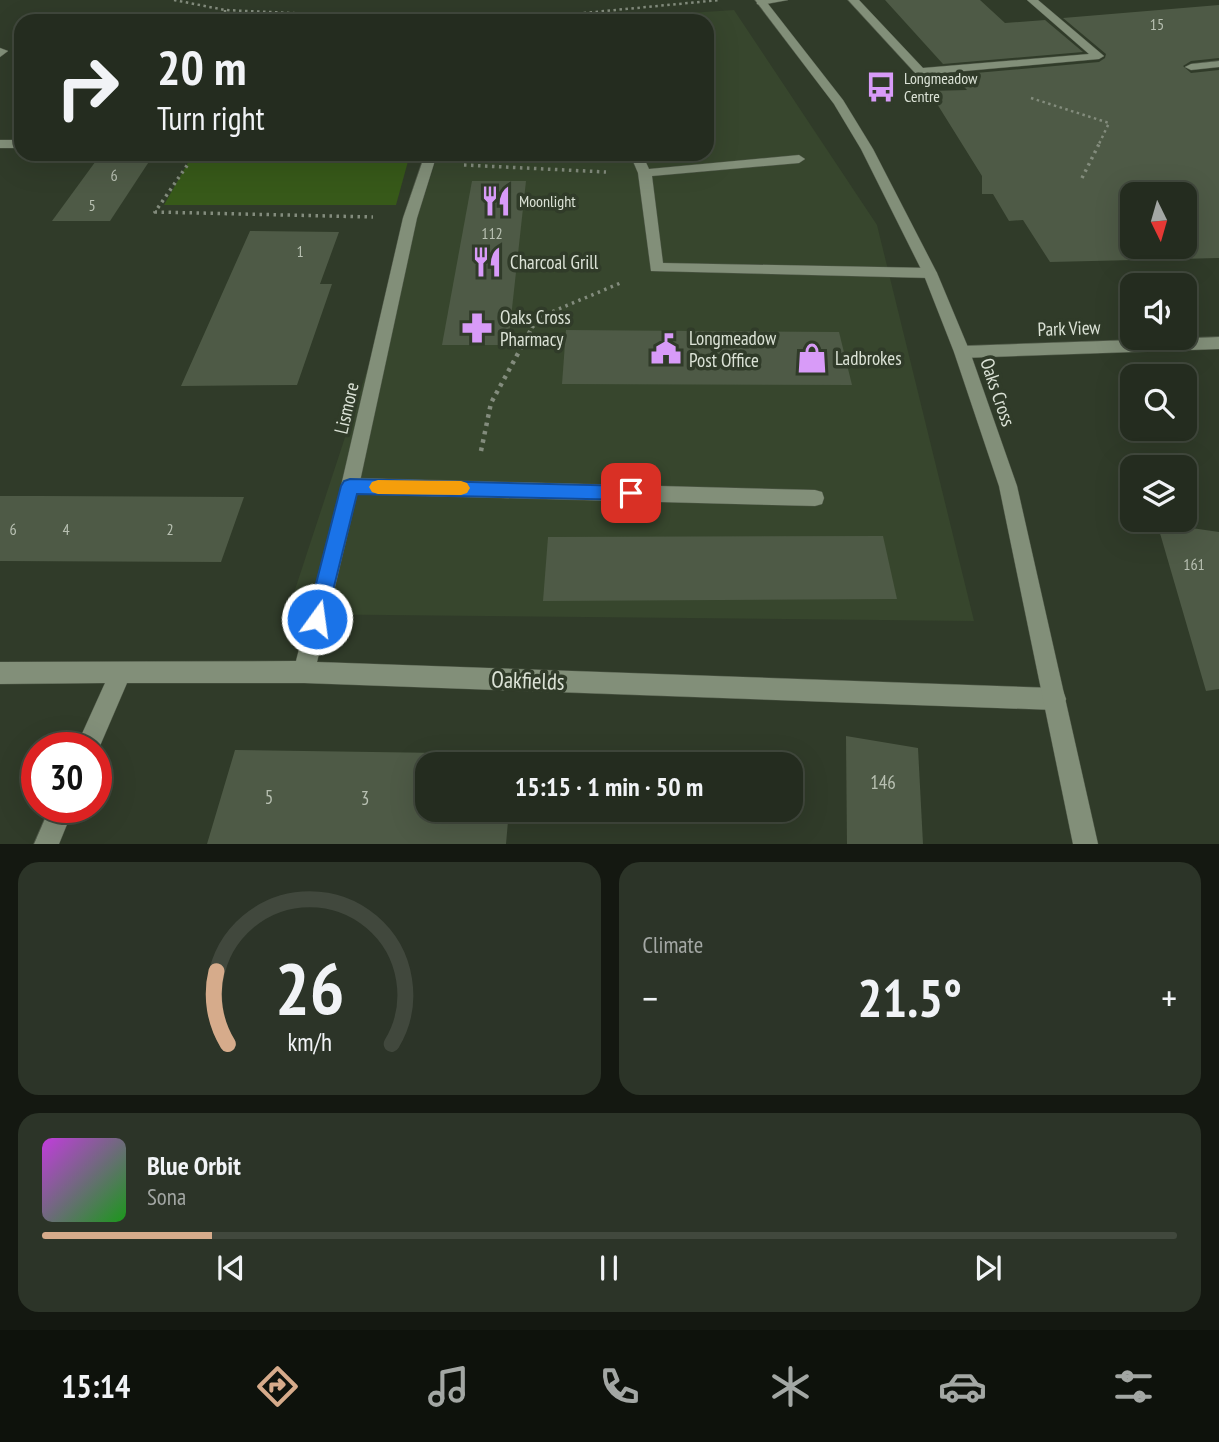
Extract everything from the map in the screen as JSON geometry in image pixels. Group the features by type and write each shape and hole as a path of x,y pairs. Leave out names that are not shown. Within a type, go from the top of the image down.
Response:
{"street":[{"path":"760,1 783,0"},
{"path":"853,0 920,72 1099,57 1032,0"},
{"name":"Oaks Cross","path":"760,1 839,103 880,172 930,273 962,352 1008,486 1086,844"},
{"path":"1191,66 1219,64"},
{"path":"645,174 799,159"},
{"name":"Lismore","path":"304,672 350,486 410,218 429,161"},
{"path":"639,161 645,174 656,268 930,273"},
{"name":"Park View","path":"962,352 1219,342"},
{"path":"350,486 815,498"},
{"name":"Oakfields","path":"0,673 120,675 304,672 1055,699"},
{"path":"95,732 120,675"},
{"path":"46,844 55,823"}],"path":[{"path":"174,0 225,10 314,14"},
{"path":"205,6 206,0"},
{"path":"573,14 720,0"},
{"path":"1022,95 1109,123 1082,178"},
{"path":"190,161 155,212 410,218"},
{"path":"459,161 645,174"},
{"path":"474,489 491,403 537,318 656,268"}],"shaded area":[{"path":"734,10 877,225 974,621 287,614 436,161 714,161 714,14 674,14"}],"green space":[{"path":"189,161 408,161 396,205 164,205"}],"building":[{"path":"885,0 980,0 1005,23 1045,20 1083,52 943,64"},
{"path":"1219,5 1219,58 1191,61 1183,66 1191,73 1219,70 1219,258 1197,259 1197,182 1120,182 1120,259 1177,259 1050,262 1023,220 1009,221 993,194 982,194 982,176 929,91 967,90 953,75 1099,62 1106,54 1063,18"},
{"path":"96,161 149,161 110,221 52,221"},
{"path":"472,181 526,181 508,345 442,345"},
{"path":"250,231 339,232 320,284 332,284 297,385 181,386"},
{"path":"566,330 839,332 852,385 562,384"},
{"path":"0,496 244,497 221,562 0,561"},
{"path":"1197,529 1219,532 1219,689 1206,691 1160,532 1197,532"},
{"path":"883,536 897,599 543,601 548,537"},
{"path":"846,736 918,748 923,844 847,844"},
{"path":"235,750 415,753 415,822 508,822 506,844 207,844"}],"slow traffic":[{"path":"378,487 461,488"}],"place":[{"name":"Longmeadow Centre","path":"881,87"},
{"name":"Moonlight","path":"496,201"},
{"name":"Charcoal Grill","path":"487,262"},
{"name":"Oaks Cross Pharmacy","path":"477,328"},
{"name":"Longmeadow Post Office","path":"666,349"},
{"name":"Ladbrokes","path":"812,358"}],"route":[{"path":"317,619 350,486 631,493"}]}
